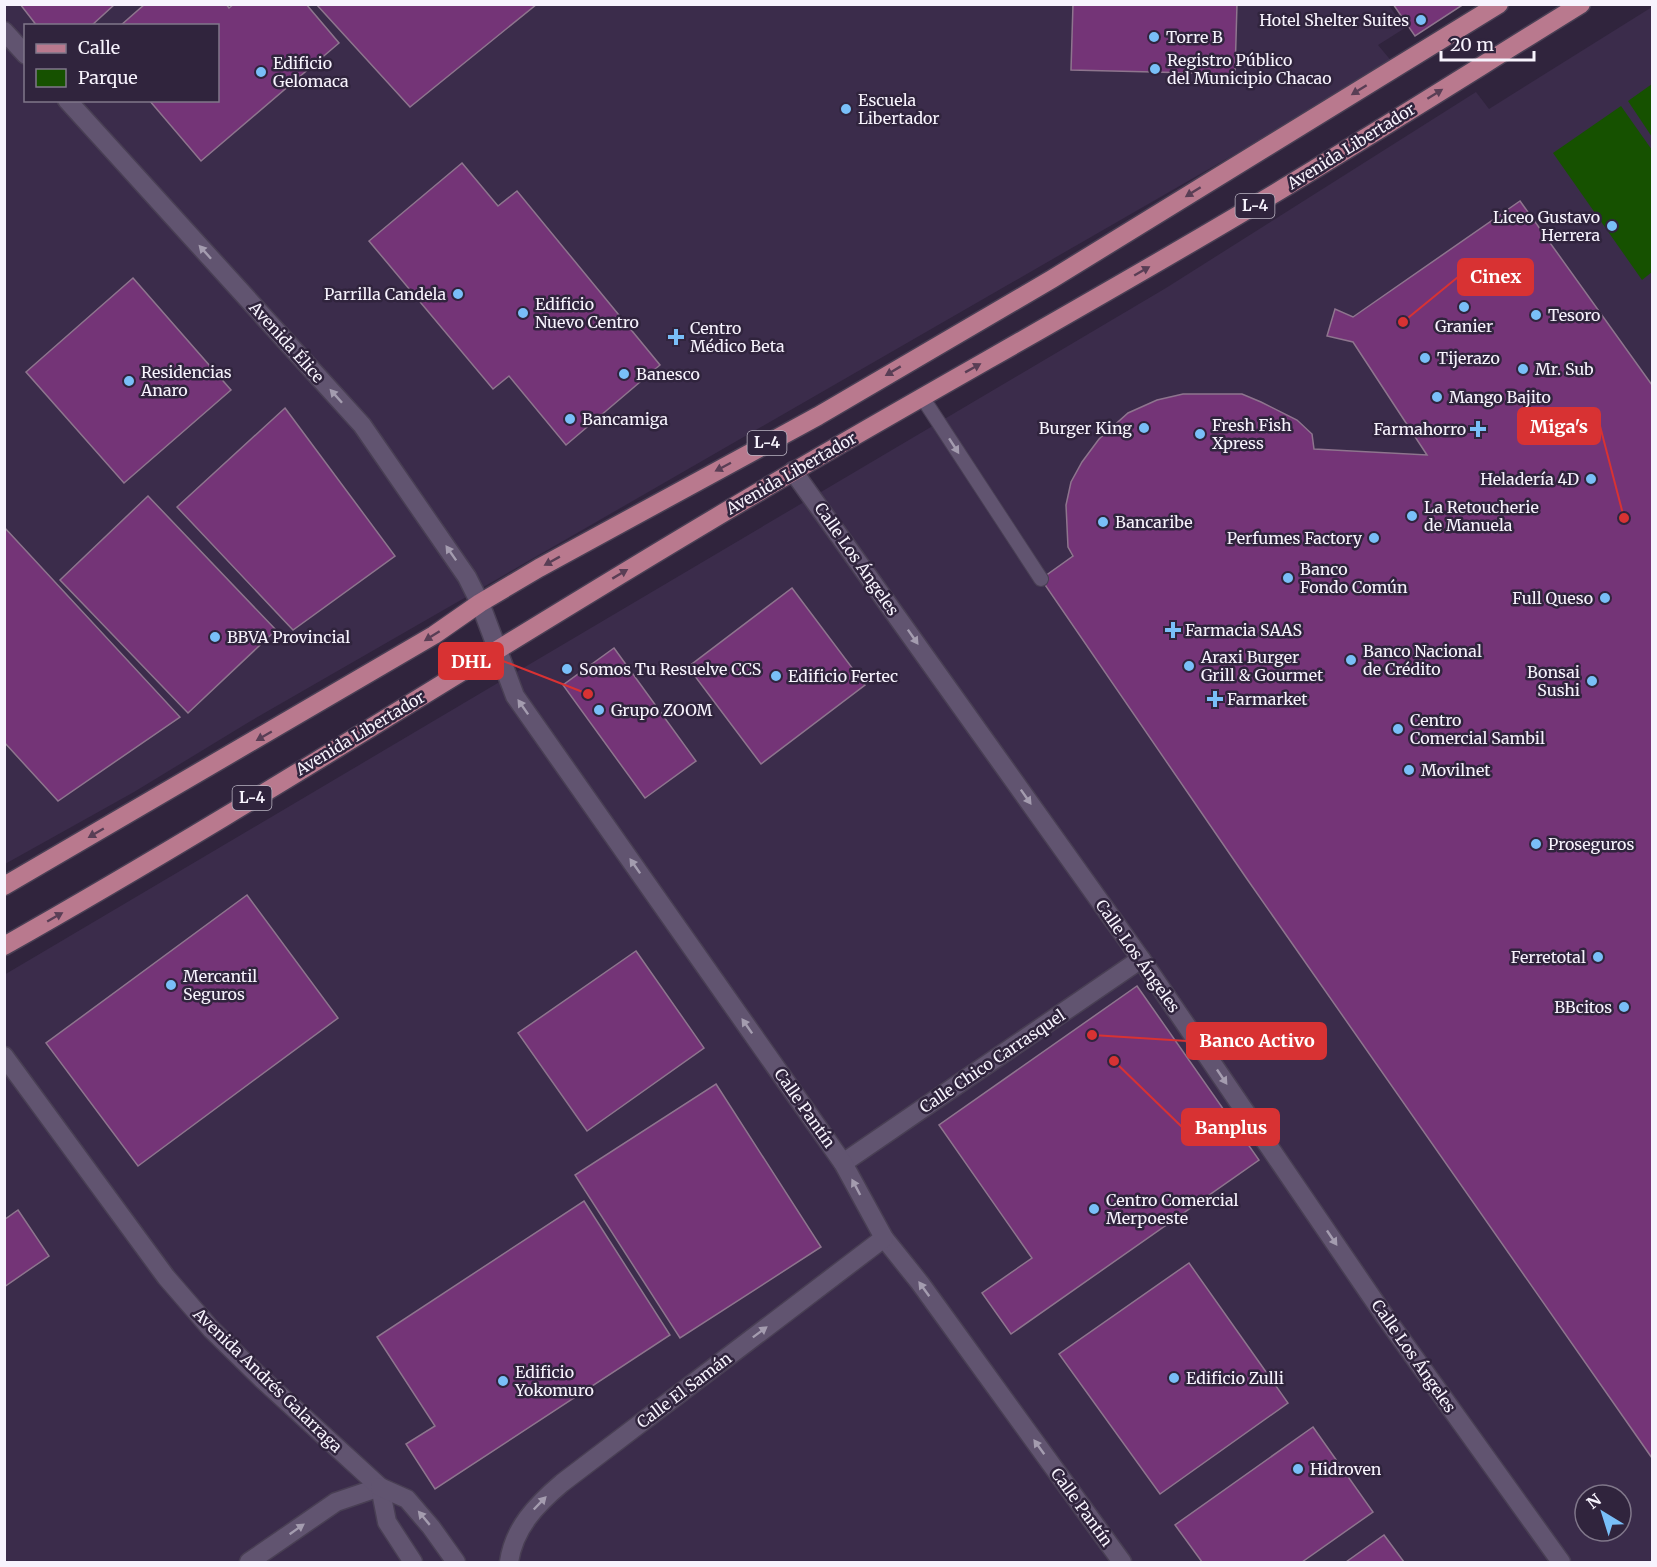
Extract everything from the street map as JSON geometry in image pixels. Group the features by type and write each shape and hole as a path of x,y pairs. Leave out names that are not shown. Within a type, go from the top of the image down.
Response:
{"main road":[{"name":"L-4","path":"4,886 434,635 480,603 589,540 818,416 1052,279 1499,4"},
{"name":"Avenida Libertador","path":"4,946 108,887 498,648 793,471 1049,326 1267,198 1581,4"},
{"path":"4,32 24,53"},
{"name":"Avenida Élice","path":"69,102 362,425 467,577 498,648"},
{"name":"Calle Los Ángeles","path":"793,471 1141,959 1386,1318 1561,1563"},
{"name":"Calle Pantín","path":"498,648 515,696 843,1163 884,1238 920,1283 1122,1563"},
{"name":"Calle Chico Carrasquel","path":"843,1163 1141,959"},
{"name":"Avenida Andrés Galarraga","path":"4,1056 166,1277 211,1329 380,1487 407,1499 431,1527 456,1563"},
{"name":"Calle El Samán","path":"509,1563 510,1553 521,1525 540,1502 884,1238"},
{"path":"249,1563 336,1502 380,1487 387,1522 413,1563"}],"lane":[{"path":"922,397 1041,579"}],"shaded area":[{"path":"1388,4 1405,28 1378,45 1393,63 249,722 134,792 5,864 5,5"},
{"path":"1652,7 1652,1562 5,1562 4,975 1166,288 1476,92 1489,109"}],"green space":[{"path":"1652,84 1652,137 1628,101"},
{"path":"1621,106 1652,150 1652,272 1642,280 1553,153"}],"building":[{"path":"20,4 115,4 93,24 35,24"},
{"name":"Edificio Gelomaca","path":"145,4 226,4 229,8 234,4 306,4 339,43 201,161 151,102 219,102 219,24 122,24"},
{"path":"316,4 537,4 410,107"},
{"name":"Torre B","path":"1073,4 1237,4 1235,74 1071,70"},
{"name":"Hotel Shelter Suites","path":"1393,4 1464,4 1415,36"},
{"name":"Edificio Nuevo Centro","path":"462,163 498,206 517,191 660,365 566,445 509,376 493,389 369,241"},
{"name":"Centro Comercial Sambil","path":"1520,201 1652,385 1652,1458 1247,879 1041,579 1073,556 1068,547 1066,505 1071,482 1082,462 1099,439 1128,413 1157,400 1183,394 1242,394 1297,420 1312,434 1314,449 1427,455 1353,342 1327,336 1335,309 1353,317"},
{"name":"Residencias Anaro","path":"133,278 231,390 124,483 26,372"},
{"path":"285,408 395,556 293,630 177,507"},
{"path":"148,496 276,630 188,713 60,580"},
{"path":"4,527 180,717 58,801 4,742"},
{"name":"Edificio Fertec","path":"792,588 865,685 761,764 688,667"},
{"path":"614,648 696,761 645,798 563,685"},
{"path":"247,895 338,1018 138,1166 46,1043"},
{"path":"636,951 704,1048 587,1131 518,1033"},
{"name":"Centro Comercial Merpoeste","path":"1137,986 1259,1160 1011,1334 982,1293 1032,1258 939,1125"},
{"path":"716,1084 821,1247 680,1338 575,1175"},
{"name":"Edificio Yokomuro","path":"584,1201 670,1335 435,1489 406,1444 435,1426 377,1337"},
{"path":"18,1210 49,1256 4,1287 4,1220"},
{"name":"Edificio Zulli","path":"1189,1263 1288,1403 1160,1494 1059,1354"},
{"name":"Hidroven","path":"1313,1427 1373,1512 1302,1562 1202,1562 1175,1525"},
{"path":"1384,1535 1404,1562 1346,1562"}],"place":[{"name":"Hotel Shelter Suites","path":"1421,20"},
{"name":"Torre B","path":"1154,37"},
{"name":"Registro Público del Municipio Chacao","path":"1155,69"},
{"name":"Edificio Gelomaca","path":"261,72"},
{"name":"Escuela Libertador","path":"846,109"},
{"name":"Liceo Gustavo Herrera","path":"1612,226"},
{"name":"Parrilla Candela","path":"458,294"},
{"name":"Granier","path":"1464,307"},
{"name":"Edificio Nuevo Centro","path":"523,313"},
{"name":"Tesoro","path":"1536,315"},
{"name":"Cinex","path":"1403,322"},
{"name":"Centro Médico Beta","path":"676,337"},
{"name":"Tijerazo","path":"1425,358"},
{"name":"Mr. Sub","path":"1523,369"},
{"name":"Banesco","path":"624,374"},
{"name":"Residencias Anaro","path":"129,381"},
{"name":"Mango Bajito","path":"1437,397"},
{"name":"Bancamiga","path":"570,419"},
{"name":"Burger King","path":"1144,428"},
{"name":"Farmahorro","path":"1478,429"},
{"name":"Fresh Fish Xpress","path":"1200,434"},
{"name":"Heladería 4D","path":"1591,479"},
{"name":"La Retoucherie de Manuela","path":"1412,516"},
{"name":"Miga's","path":"1624,518"},
{"name":"Bancaribe","path":"1103,522"},
{"name":"Perfumes Factory","path":"1374,538"},
{"name":"Banco Fondo Común","path":"1288,578"},
{"name":"Full Queso","path":"1605,598"},
{"name":"Farmacia SAAS","path":"1173,630"},
{"name":"BBVA Provincial","path":"215,637"},
{"name":"Banco Nacional de Crédito","path":"1351,660"},
{"name":"Araxi Burger Grill & Gourmet","path":"1189,666"},
{"name":"Somos Tu Resuelve CCS","path":"567,669"},
{"name":"Edificio Fertec","path":"776,676"},
{"name":"Bonsai Sushi","path":"1592,681"},
{"name":"DHL","path":"588,694"},
{"name":"Farmarket","path":"1215,699"},
{"name":"Grupo ZOOM","path":"599,710"},
{"name":"Centro Comercial Sambil","path":"1398,729"},
{"name":"Movilnet","path":"1409,770"},
{"name":"Proseguros","path":"1536,844"},
{"name":"Ferretotal","path":"1598,957"},
{"name":"Mercantil Seguros","path":"171,985"},
{"name":"BBcitos","path":"1624,1007"},
{"name":"Banco Activo","path":"1092,1035"},
{"name":"Banplus","path":"1114,1061"},
{"name":"Centro Comercial Merpoeste","path":"1094,1209"},
{"name":"Edificio Zulli","path":"1174,1378"},
{"name":"Edificio Yokomuro","path":"503,1381"},
{"name":"Hidroven","path":"1298,1469"}]}
